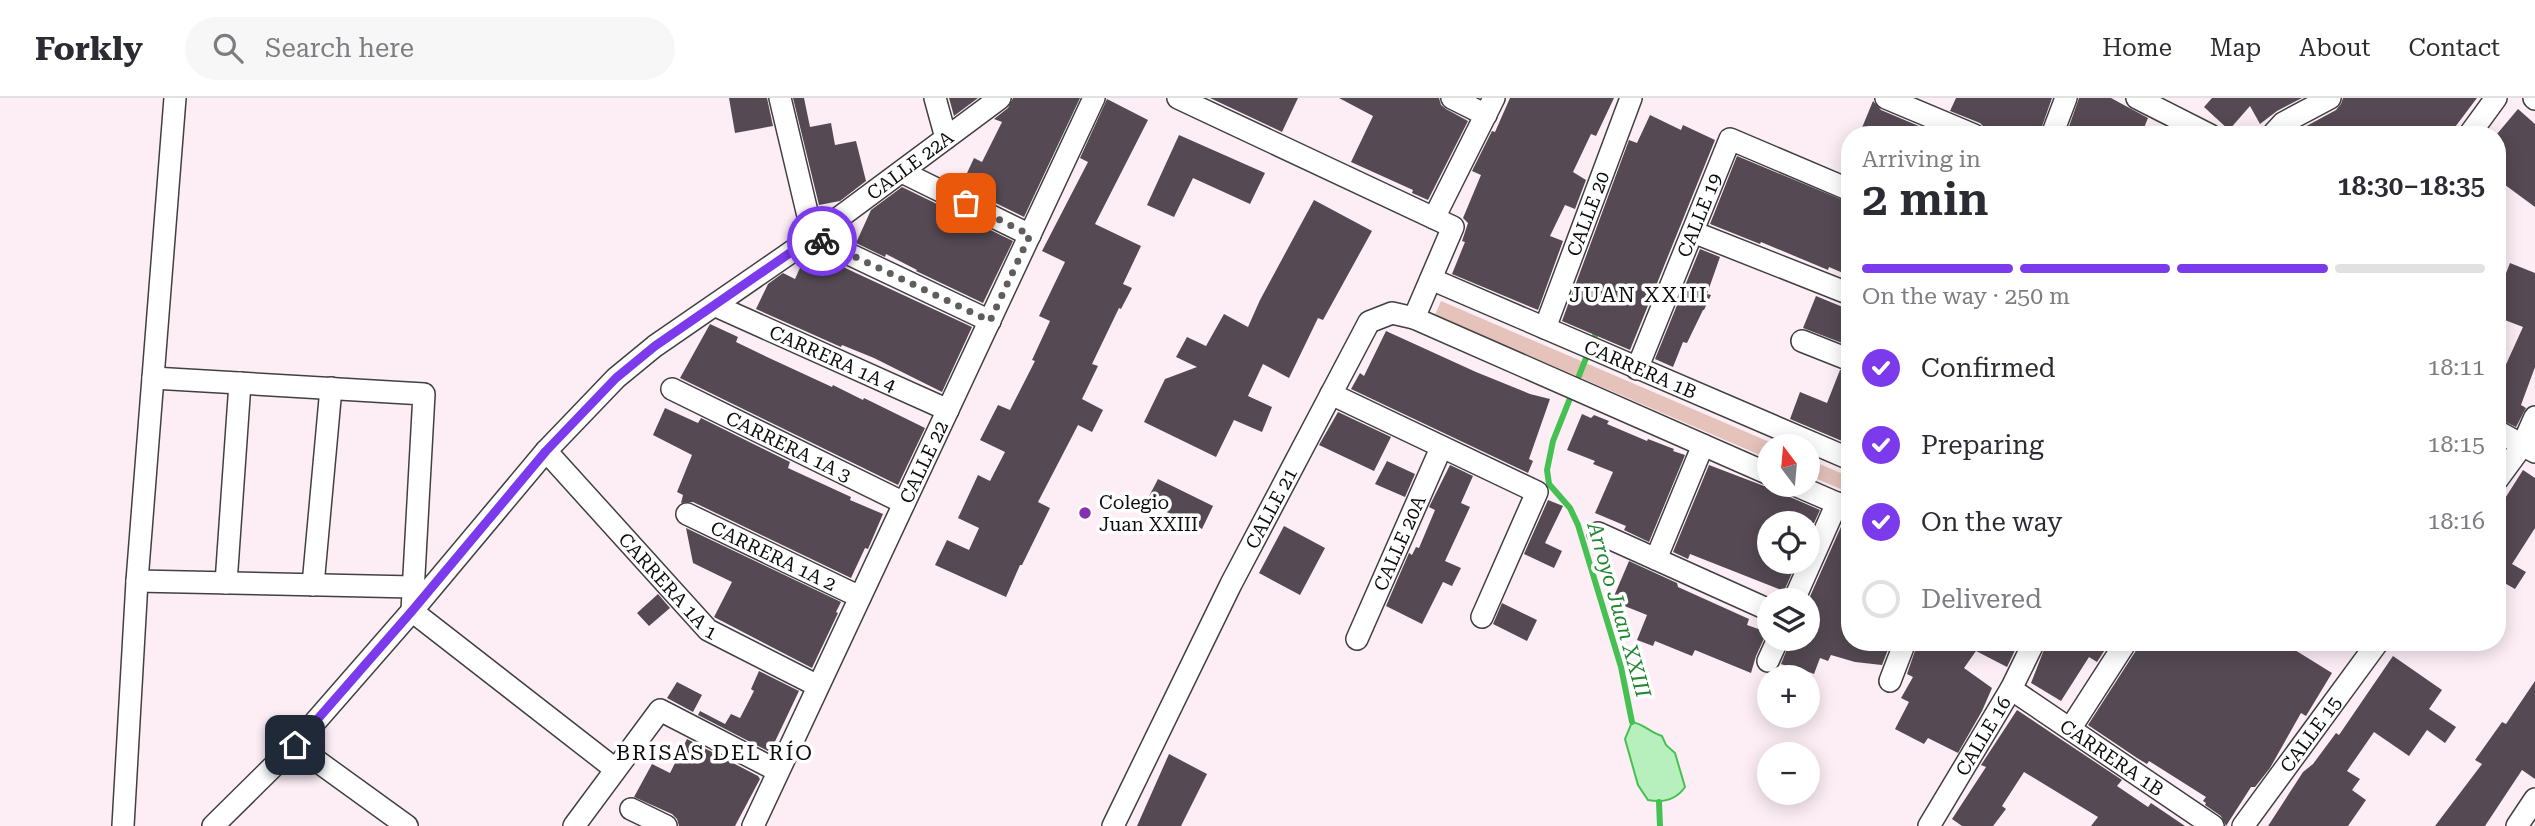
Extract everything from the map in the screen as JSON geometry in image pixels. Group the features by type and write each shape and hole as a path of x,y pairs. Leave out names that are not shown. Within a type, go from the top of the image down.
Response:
{"street":[{"path":"123,826 137,580 175,98"},
{"path":"780,98 813,237 990,321"},
{"path":"935,98 946,138"},
{"name":"CALLE 22A","path":"213,826 295,745 546,451 616,378 655,346 813,237 1000,98"},
{"name":"CALLE 22","path":"752,826 1094,98"},
{"path":"1178,98 1453,227 1414,318 1757,469"},
{"path":"1434,218 1490,106 1452,98"},
{"name":"CALLE 20","path":"1545,328 1631,98"},
{"path":"1886,98 1953,126"},
{"path":"2055,126 2066,98"},
{"path":"2137,98 2192,126"},
{"path":"2280,126 2330,98"},
{"path":"2476,126 2496,98"},
{"name":"CALLE 19","path":"1637,369 1730,139 1841,186"},
{"path":"902,172 1030,235"},
{"path":"1693,232 1841,290"},
{"name":"CARRERA 1B","path":"1431,279 1841,455"},
{"name":"CARRERA 1A 4","path":"716,306 948,410"},
{"name":"CALLE 21","path":"1113,826 1231,583 1369,322 1392,313 1414,318"},
{"path":"1802,341 1841,356"},
{"path":"153,378 424,394 412,611 615,769"},
{"path":"226,583 240,383"},
{"path":"313,585 331,388"},
{"name":"CARRERA 1A 3","path":"672,389 904,503"},
{"path":"1331,394 1537,492 1482,617"},
{"path":"2506,471 2529,449 2535,417"},
{"path":"2506,436 2529,449"},
{"path":"1657,559 1703,445"},
{"name":"CALLE 20A","path":"1357,639 1441,448"},
{"name":"CARRERA 1A 1","path":"546,451 708,630 818,686"},
{"path":"1820,496 1841,505"},
{"path":"1800,588 1841,510"},
{"name":"CARRERA 1A 2","path":"687,514 860,597"},
{"path":"1598,533 1757,605"},
{"path":"137,580 413,587"},
{"path":"1768,661 1773,651"},
{"path":"1890,681 1902,651"},
{"name":"CALLE 16","path":"1929,826 2011,689 2030,651"},
{"path":"2070,729 2120,651"},
{"name":"CALLE 15","path":"2244,826 2371,651"},
{"name":"CARRERA 1B","path":"2011,689 2213,826"},
{"path":"574,826 660,710 778,771"},
{"path":"295,745 398,824"},
{"path":"2517,826 2535,799"},
{"path":"631,809 666,826"}],"shaded area":[{"path":"1441,301 1757,437 1757,454 1435,315"},
{"path":"1820,464 1841,473 1841,489 1820,480"},
{"path":"1632,722 1662,736 1666,745 1675,753 1685,787 1673,798 1664,801 1648,800 1638,785 1625,739"}],"building":[{"path":"729,98 767,98 773,126 735,133"},
{"path":"793,98 804,98 810,127 831,123 835,145 856,141 866,181 840,201 819,205"},
{"path":"949,98 978,98 954,116"},
{"path":"1013,98 1080,98 1024,217 961,186 974,158 982,162 1002,122 994,119 1008,108"},
{"path":"1210,98 1298,98 1282,132"},
{"path":"1339,98 1439,98 1446,109 1468,121 1428,200 1412,193 1413,190 1351,162 1373,116"},
{"path":"1510,98 1614,98 1596,136 1591,134 1573,172 1586,180 1575,209 1565,205 1550,236 1563,241 1538,310 1452,274 1465,242 1462,241 1468,223 1463,218 1481,175 1472,171 1492,131 1495,132"},
{"path":"1956,98 2052,98 2042,126 1983,126 1950,111"},
{"path":"2079,98 2111,98 2148,118 2145,126 2069,126"},
{"path":"2212,98 2302,98 2277,111 2260,124 2250,106 2232,126 2225,126 2204,107"},
{"path":"2343,98 2477,98 2456,126 2307,126 2336,110"},
{"path":"1107,99 1148,120 1095,224 1141,246 1123,284 1132,288 1121,309 1119,308 1092,364 1098,366 1082,399 1103,410 1092,432 1078,425 1038,502 1050,508 1006,597 935,565 947,540 969,550 979,528 958,518 978,475 990,481 1005,452 980,440 998,405 1010,410 1035,361 1032,360 1050,321 1039,316 1065,262 1042,251 1088,162 1080,158"},
{"path":"1873,101 1881,110 1919,126 1863,126"},
{"path":"2518,109 2535,124 2535,207 2506,186 2506,126 2504,126"},
{"path":"1650,115 1681,130 1683,125 1715,140 1630,350 1562,321 1629,140 1637,143"},
{"path":"1179,135 1265,173 1250,204 1193,178 1174,217 1147,205"},
{"path":"1737,156 1841,199 1841,272 1829,267 1828,270 1710,224"},
{"path":"902,187 1013,241 983,303 886,254 885,257 856,243 871,210"},
{"path":"1314,200 1372,231 1323,320 1318,318 1289,378 1263,364 1248,396 1272,407 1262,432 1234,420 1216,457 1144,422 1165,379 1197,367 1176,357 1187,337 1206,346 1224,314 1248,327"},
{"path":"1700,249 1720,257 1707,294 1711,295 1687,343 1683,342 1673,367 1655,359"},
{"path":"813,253 972,327 942,392 874,358 842,345 841,347 756,309 768,284 783,273 795,279 804,259"},
{"path":"2510,263 2535,273 2535,367 2521,405 2526,408 2516,427 2506,422 2506,364 2523,327 2506,320 2506,273"},
{"path":"1816,296 1841,306 1841,343 1803,328"},
{"path":"710,324 738,337 736,342 767,357 832,387 833,385 863,400 864,398 925,428 898,485 680,378"},
{"path":"1386,331 1476,372 1530,394 1550,399 1529,459 1533,461 1528,473 1351,389 1360,373 1364,376"},
{"path":"1841,370 1841,441 1790,419 1800,392 1827,403"},
{"path":"665,408 698,423 701,418 790,462 788,468 883,514 868,549 865,548 851,578 693,502 681,503 683,495 677,492 692,455 653,435"},
{"path":"1338,412 1391,437 1374,471 1319,445"},
{"path":"1582,414 1591,418 1594,415 1609,421 1607,424 1685,455 1649,542 1624,530 1626,526 1595,513 1613,472 1593,464 1595,461 1567,450"},
{"path":"1387,461 1415,474 1405,497 1375,484"},
{"path":"1450,465 1473,476 1461,503 1470,507 1445,561 1461,568 1452,586 1443,582 1422,624 1386,606 1409,553 1412,555 1416,547 1419,548 1435,510 1429,507"},
{"path":"1709,465 1757,483 1757,497 1790,497 1820,510 1757,511 1757,574 1792,574 1785,588 1776,588 1690,554 1688,559 1673,552"},
{"path":"2523,470 2535,478 2535,528 2512,564 2526,572 2515,589 2506,584 2506,497"},
{"path":"1158,479 1213,506 1202,529 1146,502"},
{"path":"1548,500 1563,506 1545,543 1562,551 1554,568 1524,554"},
{"path":"1284,526 1325,548 1300,595 1259,573"},
{"path":"1841,527 1841,651 1887,651 1882,665 1855,662 1831,655 1828,661 1820,658 1817,665 1781,664 1786,651 1820,651 1820,588 1814,588"},
{"path":"686,528 841,602 812,668 714,617 732,582 693,563"},
{"path":"1629,561 1749,619 1747,625 1757,628 1758,651 1751,673 1695,650 1692,656 1655,641 1653,646 1637,640 1647,615 1612,601"},
{"path":"658,594 670,608 649,626 637,613"},
{"path":"1502,603 1537,620 1527,641 1493,624"},
{"path":"1915,651 1976,651 1964,668 1992,688 1958,753 1928,738 1924,744 1895,729 1909,702 1901,698 1913,677 1907,674"},
{"path":"1976,651 2015,651 2007,667"},
{"path":"2043,651 2104,651 2097,662 2089,657 2061,701 2031,683"},
{"path":"2136,651 2297,651 2332,673 2306,716 2301,713 2270,768 2255,787 2251,787 2226,826 2221,816 2205,805 2203,801 2206,797 2149,761 2147,764 2137,758 2088,725"},
{"path":"2393,656 2442,690 2429,709 2456,727 2445,743 2427,730 2409,756 2374,732 2347,771 2360,779 2352,790 2366,800 2348,826 2268,826 2303,772 2313,764 2336,733 2339,735"},
{"path":"759,671 799,691 770,752 698,715 700,711 725,724 731,714 740,718 754,691 751,689"},
{"path":"2535,681 2535,779 2522,770 2485,826 2435,826 2482,764 2475,760 2502,722 2506,724"},
{"path":"677,682 702,695 693,712 667,698"},
{"path":"2017,710 2122,780 2117,786 2148,807 2151,803 2185,826 2091,826 2098,817 2024,772 2002,806 2006,809 1993,826 1962,826 1952,819 1986,767 1981,765"},
{"path":"687,739 760,779 735,826 679,826 672,814 634,797 652,764 670,773"},
{"path":"1169,754 1207,774 1181,826 1137,826"}],"waterway":[{"name":"Arroyo Juan XXIII","path":"1598,328 1553,441 1547,470 1549,484 1570,508 1578,525 1621,667 1632,722"},
{"path":"1659,802 1660,826"}],"way so far":[{"path":"822,241 990,321 1030,235 966,203"}],"place":[{"name":"Colegio Juan XXIII","path":"1085,513"}],"district":[{"name":"JUAN XXIII","path":"1639,295"},
{"name":"BRISAS DEL RÍO","path":"715,753"}],"route":[{"path":"295,745 546,451 616,378 655,346 813,237 822,241"}]}
